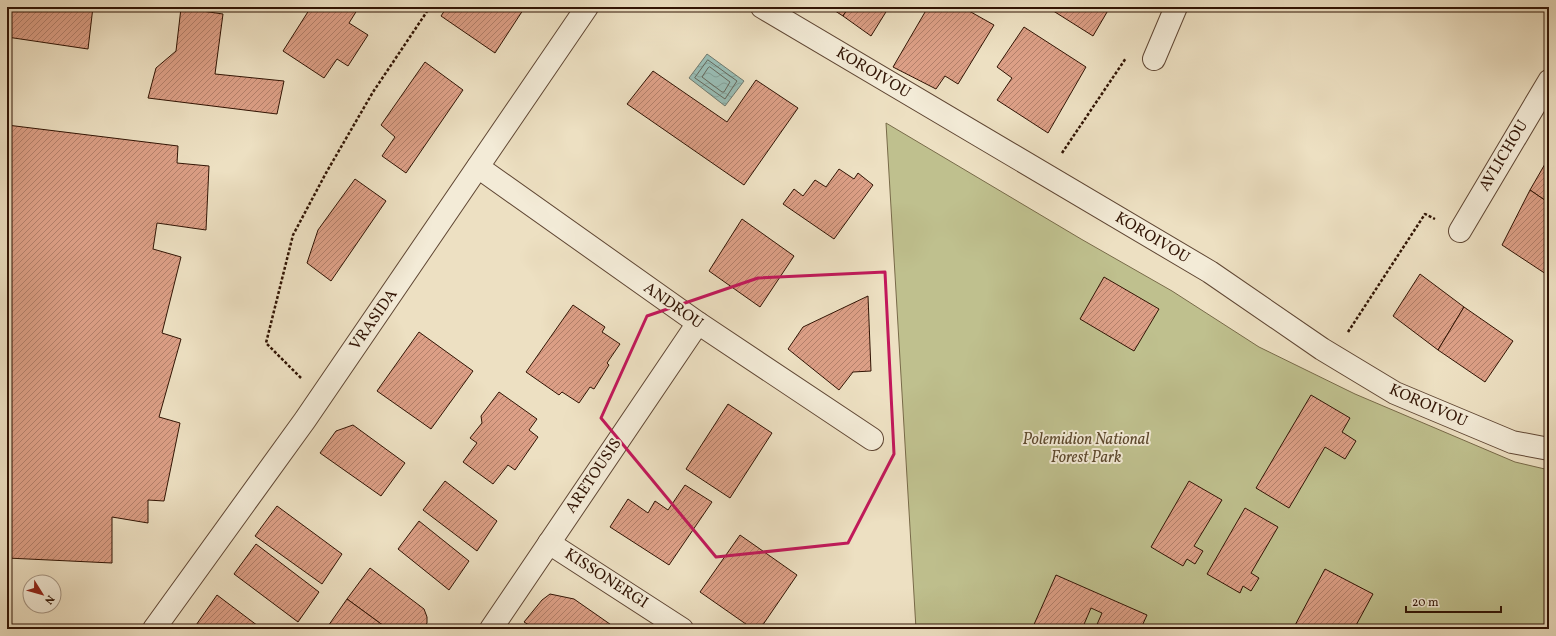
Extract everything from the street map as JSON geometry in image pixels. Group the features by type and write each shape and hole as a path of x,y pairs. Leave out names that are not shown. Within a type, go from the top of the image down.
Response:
{"street":[{"name":"VRASIDA","path":"154,629 320,397 587,7"},
{"name":"KOROIVOU","path":"762,7 1210,272 1333,356 1395,393 1512,442 1549,449"},
{"path":"1154,59 1176,7"},
{"name":"AVLICHOU","path":"1460,231 1549,81"},
{"name":"ANDROU","path":"478,167 698,323 872,439"},
{"name":"ARETOUSIS","path":"491,629 698,323"},
{"name":"KISSONERGI","path":"549,543 682,629"}],"path":[{"path":"320,397 266,343 293,234 373,92 430,7"},
{"path":"1047,176 1134,44 1154,59"},
{"path":"1333,356 1425,214 1460,231"}],"highlighted area":[{"path":"885,272 894,454 848,543 716,557 601,418 647,316 758,278"}],"green space":[{"name":"Polemidion National Forest Park","path":"886,123 1081,239 1172,291 1259,347 1355,394 1515,462 1549,470 1549,629 916,629"}],"water":[{"path":"707,54 744,81 725,106 689,78"}],"building":[{"path":"7,7 93,7 88,49 7,37"},
{"path":"311,7 359,7 349,23 368,35 348,66 337,59 324,78 283,51"},
{"path":"447,7 525,7 495,53 441,16"},
{"path":"829,7 849,7 843,16"},
{"path":"849,7 889,7 871,36 843,16"},
{"path":"928,7 962,7 994,25 958,84 945,76 936,89 893,67"},
{"path":"1047,7 1110,7 1093,36"},
{"path":"181,8 223,14 215,74 284,81 277,114 148,98 156,68 176,51"},
{"path":"1024,27 1086,67 1048,133 997,100 1012,78 997,67"},
{"path":"425,62 463,90 406,173 382,156 395,137 381,125"},
{"path":"653,71 727,122 756,80 798,108 744,185 627,104"},
{"path":"7,125 178,146 177,163 209,166 206,230 157,223 153,249 181,257 162,333 181,339 159,417 180,423 164,501 148,500 148,523 112,517 112,563 7,558"},
{"path":"1549,157 1549,203 1530,190"},
{"path":"839,169 854,179 858,173 873,185 834,239 783,204 794,189 803,196 815,180 826,187"},
{"path":"355,179 386,201 331,281 307,263 318,230"},
{"path":"1530,190 1549,203 1549,276 1502,245"},
{"path":"742,219 794,256 760,307 709,271"},
{"path":"1420,274 1464,307 1438,350 1393,316"},
{"path":"1104,277 1159,309 1134,351 1080,319"},
{"path":"868,296 871,371 853,372 839,390 788,349 803,327"},
{"path":"573,305 605,327 602,332 620,344 607,363 609,365 594,389 590,387 579,403 562,392 559,395 526,372"},
{"path":"1464,307 1513,341 1485,382 1438,350"},
{"path":"419,332 473,371 431,429 377,391"},
{"path":"499,392 537,419 529,430 538,437 515,470 508,465 493,484 463,462 477,443 470,438 482,423 481,416"},
{"path":"1311,395 1350,418 1342,432 1356,441 1345,459 1325,447 1289,508 1256,488"},
{"path":"728,404 772,433 730,498 686,469"},
{"path":"353,425 405,463 381,496 320,453 336,431"},
{"path":"445,481 497,521 477,551 423,510"},
{"path":"1189,481 1222,500 1194,546 1203,551 1195,564 1187,559 1183,566 1151,547"},
{"path":"685,485 712,502 669,565 610,527 628,499 648,513 655,501 668,510"},
{"path":"277,506 342,554 322,584 255,536"},
{"path":"1245,508 1278,527 1251,573 1259,578 1251,591 1243,586 1240,593 1207,574"},
{"path":"419,521 469,561 449,590 398,549"},
{"path":"740,535 797,575 760,629 753,629 700,592"},
{"path":"256,544 319,592 298,622 234,574"},
{"path":"370,568 424,609 427,617 427,623 424,628 388,629 347,599"},
{"path":"1325,569 1373,594 1354,629 1293,629"},
{"path":"1056,575 1147,615 1142,626 1146,629 1095,629 1102,613 1091,608 1082,629 1032,629"},
{"path":"550,594 574,599 617,629 526,629 529,625 524,622 542,600"},
{"path":"217,595 262,629 194,628"},
{"path":"347,599 388,629 326,629"}]}
